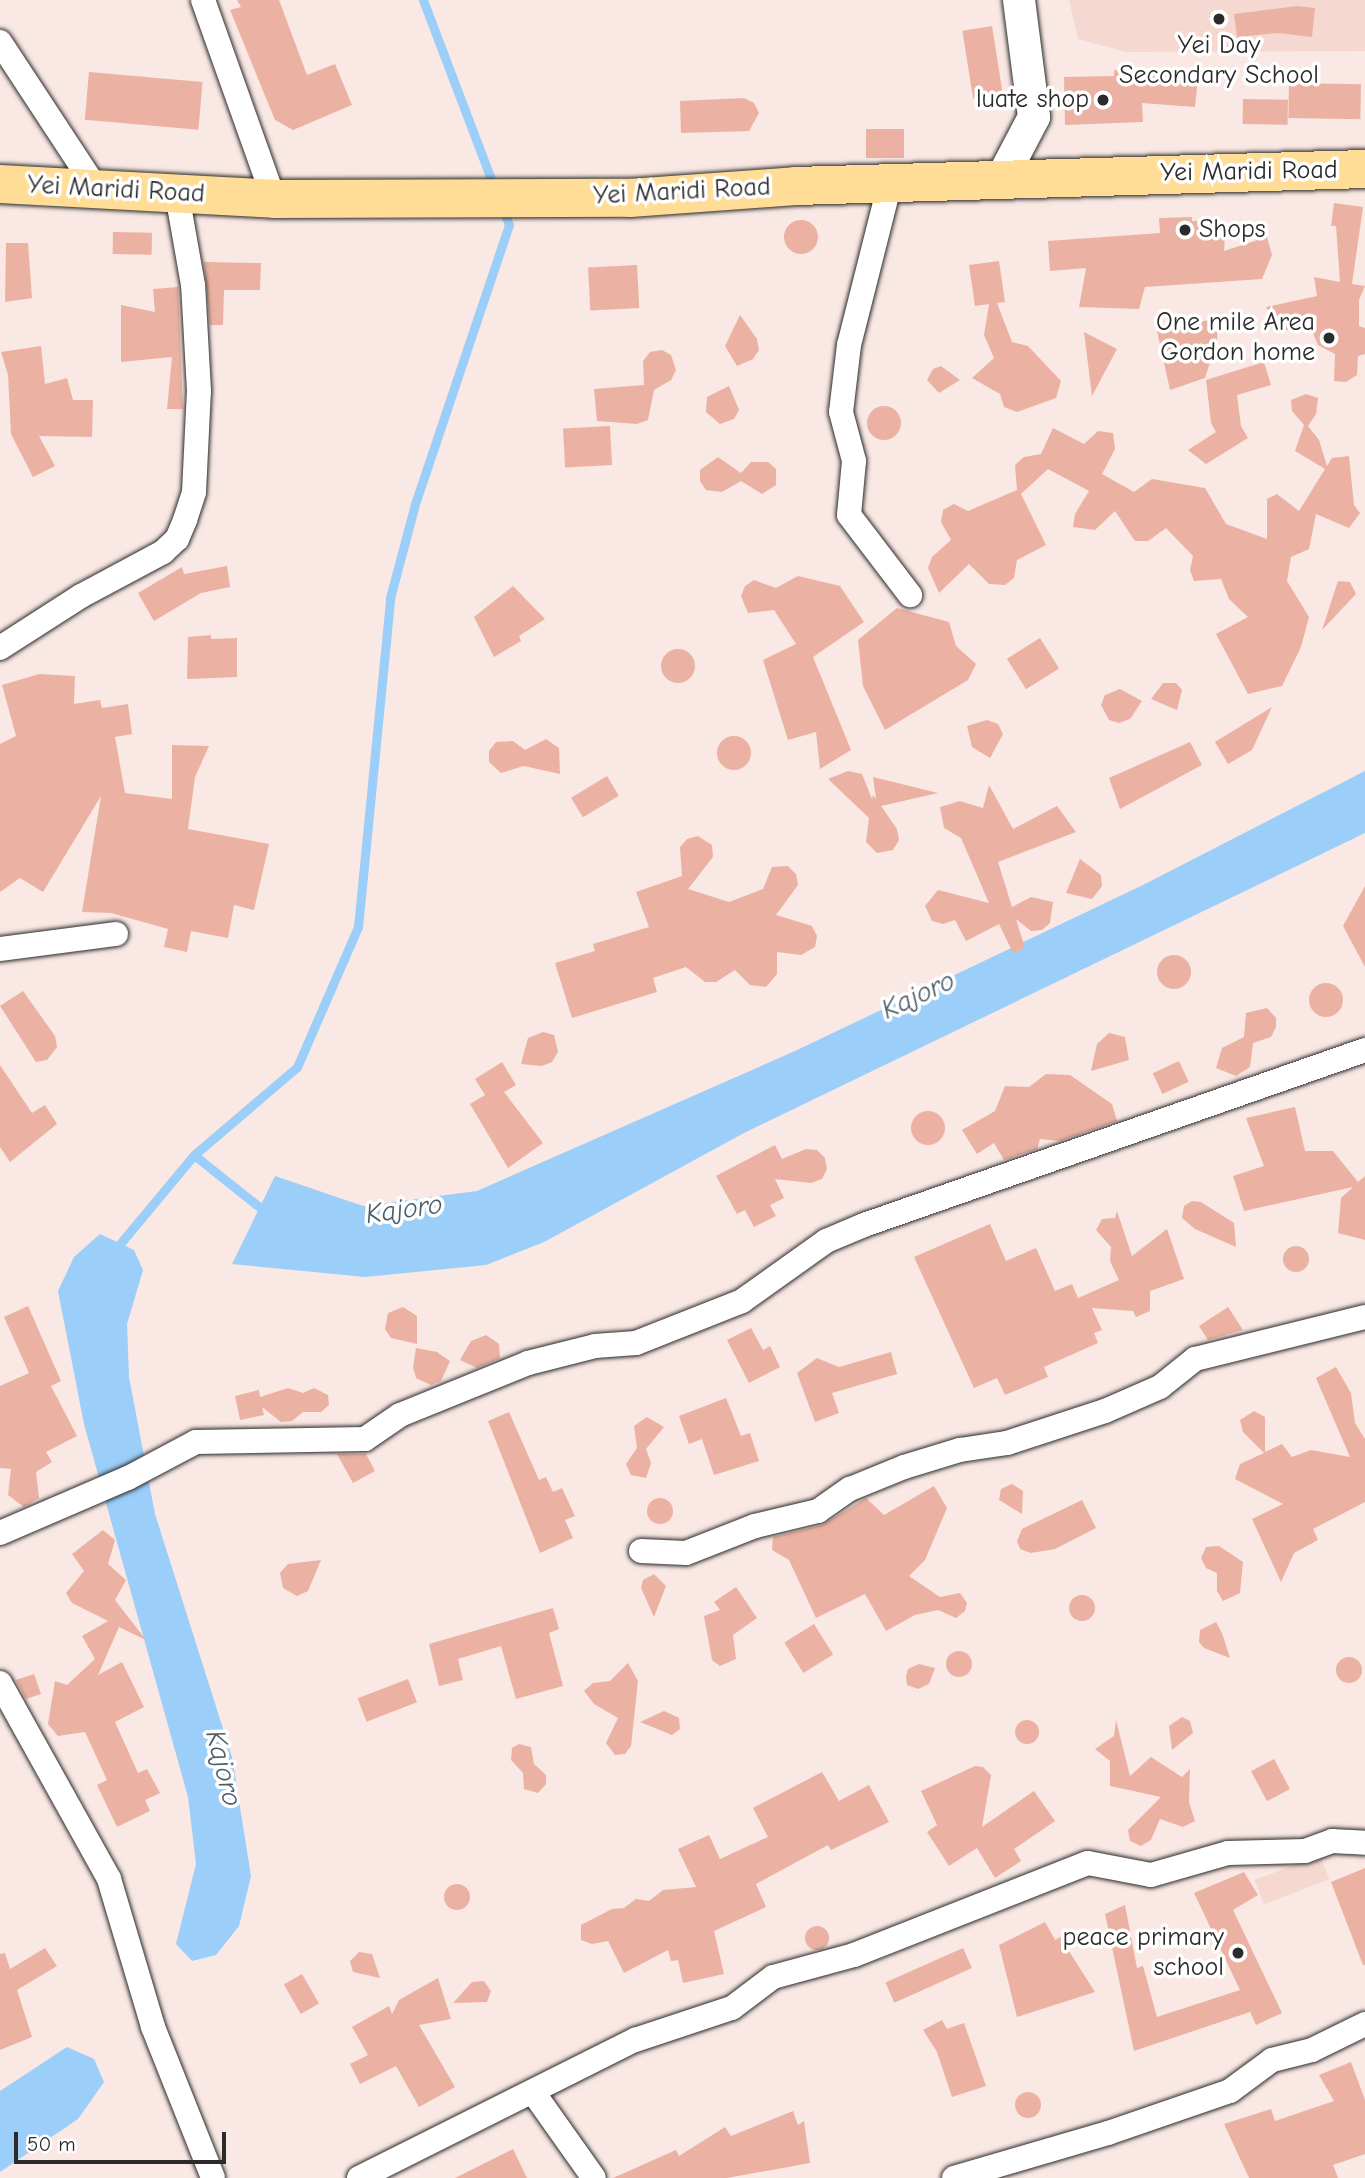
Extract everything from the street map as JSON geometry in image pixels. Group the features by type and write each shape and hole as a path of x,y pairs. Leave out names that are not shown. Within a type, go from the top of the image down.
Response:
{"main road":[{"name":"Yei Maridi Road","path":"0,184 274,199 630,198 1003,178 1365,169"}],"street":[{"path":"203,0 274,199"},
{"path":"1003,178 1034,117 1019,0"},
{"path":"0,42 98,191"},
{"path":"890,183 849,345 841,412 854,461 849,515 910,595"},
{"path":"0,649 81,596 163,552 177,539 185,520 194,492 199,391 193,285 177,194"},
{"path":"0,949 116,934"},
{"path":"0,1532 128,1478 196,1441 365,1439 400,1415 527,1363 594,1346 636,1343 742,1301 826,1241 864,1225 1365,1050"},
{"path":"640,1551 686,1553 755,1525 818,1511 850,1489 904,1467 960,1450 1007,1443 1105,1411 1160,1387 1195,1359 1365,1317"},
{"path":"0,1683 109,1879 153,2027 217,2174"},
{"path":"359,2178 635,2040 732,2008 773,1978 854,1955 1088,1863 1151,1875 1228,1853 1305,1851 1332,1841 1365,1843"},
{"path":"954,2178 1096,2137 1230,2091 1272,2060 1312,2050 1365,2024"},
{"path":"533,2092 594,2178"}],"shaded area":[{"name":"Yei Day Secondary School","path":"1069,0 1365,0 1365,51 1127,52 1078,39"},
{"name":"peace primary school","path":"1320,1855 1329,1879 1264,1904 1255,1880"}],"water":[{"path":"1365,771 1365,833 744,1133 544,1242 486,1265 365,1277 232,1264 275,1176 363,1206 477,1191 795,1051 1143,885"},
{"path":"100,1234 134,1250 143,1270 127,1324 129,1377 155,1514 232,1757 251,1876 239,1926 216,1955 192,1961 176,1944 196,1864 188,1797 84,1424 58,1291 74,1257"},
{"path":"67,2047 94,2059 104,2082 78,2119 0,2172 0,2091"}],"building":[{"path":"237,0 279,0 307,75 335,64 352,105 293,130 275,120 230,10 241,7"},
{"path":"1297,6 1315,8 1312,37 1278,33 1237,37 1234,14"},
{"path":"992,26 1003,94 973,99 962,31"},
{"name":"luate shop","path":"1114,70 1198,78 1195,107 1142,103 1143,122 1065,125 1064,77 1114,76"},
{"path":"89,72 203,82 198,130 85,120"},
{"path":"1289,83 1361,84 1360,119 1288,118"},
{"path":"744,98 754,103 759,113 749,131 681,133 680,101"},
{"path":"1243,99 1288,100 1288,125 1243,124"},
{"path":"866,129 904,129 904,158 866,158"},
{"path":"1334,203 1363,207 1352,284 1365,286 1359,300 1359,326 1365,328 1365,354 1358,356 1357,375 1346,382 1334,381 1335,354 1318,345 1310,326 1281,331 1266,307 1317,296 1314,277 1340,282 1336,226 1331,226"},
{"path":"1192,217 1192,221 1226,222 1224,251 1267,237 1272,255 1262,279 1145,287 1139,309 1079,307 1086,268 1050,271 1048,241 1160,233 1159,218"},
{"path":"801,220 813,225 818,237 813,249 801,254 789,249 784,237 789,225"},
{"path":"113,232 152,233 152,255 113,254"},
{"path":"6,243 28,243 32,298 5,302"},
{"path":"999,261 1005,302 997,303 1012,342 1028,346 1061,381 1056,398 1017,412 1004,407 1000,394 972,378 994,358 984,335 989,304 975,306 969,265"},
{"path":"204,262 261,263 260,290 224,290 223,325 210,325"},
{"path":"637,265 639,308 590,311 588,268"},
{"path":"178,287 183,409 167,409 172,357 121,362 121,305 155,312 153,289"},
{"path":"740,315 757,339 759,350 753,359 737,366 725,346"},
{"path":"1218,318 1217,340 1205,378 1170,390 1157,331"},
{"path":"1084,332 1117,349 1092,396"},
{"path":"41,346 45,384 67,378 73,400 93,400 92,437 39,436 55,466 33,477 11,434 8,375 1,352"},
{"path":"662,350 671,355 676,370 671,380 654,390 648,420 637,424 597,421 594,389 644,385 643,361 650,352"},
{"path":"1264,362 1271,385 1237,395 1241,426 1248,438 1206,464 1188,450 1216,432 1211,423 1206,380"},
{"path":"941,366 960,380 939,393 927,380 933,369"},
{"path":"729,386 739,410 734,419 720,424 706,412 707,397"},
{"path":"1306,394 1318,398 1316,414 1308,426 1319,440 1327,466 1332,458 1349,456 1354,505 1360,513 1349,528 1316,514 1309,549 1291,557 1287,581 1309,617 1301,647 1282,686 1248,694 1216,634 1248,617 1229,599 1221,579 1194,581 1190,570 1193,556 1166,528 1148,541 1135,541 1115,511 1095,530 1073,527 1075,514 1089,491 1048,469 1021,494 1046,545 1017,560 1014,578 1005,585 989,584 969,564 939,593 928,568 932,557 951,540 941,522 943,510 954,504 968,511 1017,490 1015,465 1024,457 1041,454 1053,428 1084,444 1098,431 1113,433 1115,449 1102,474 1134,492 1152,479 1205,488 1226,524 1267,539 1267,499 1277,494 1299,511 1325,469 1295,451 1304,425 1292,411 1291,400"},
{"path":"884,406 896,411 901,423 896,435 884,440 872,435 867,423 872,411"},
{"path":"610,426 612,465 565,467 563,428"},
{"path":"718,457 741,473 751,462 768,462 776,469 776,485 762,494 741,481 722,492 706,490 700,481 700,470"},
{"path":"227,566 230,587 201,593 154,621 138,593 182,567 184,574"},
{"path":"798,576 840,586 864,622 813,657 851,750 820,769 816,732 788,740 763,660 796,644 774,610 748,613 741,596 745,586 754,580 776,588"},
{"path":"1338,581 1350,582 1356,594 1322,630"},
{"path":"513,586 545,619 519,636 521,641 494,657 474,617"},
{"path":"897,608 949,622 956,646 976,664 968,680 885,730 863,686 858,640"},
{"path":"211,635 211,639 237,638 237,677 187,679 188,637"},
{"path":"1040,638 1059,669 1026,689 1007,659"},
{"path":"678,649 690,654 695,666 690,678 678,683 666,678 661,666 666,654"},
{"path":"39,674 75,676 74,704 100,700 102,708 128,704 132,734 115,737 125,793 172,799 172,745 209,746 195,777 188,829 269,844 254,910 234,905 228,938 191,931 187,952 164,947 168,929 111,913 82,912 101,796 43,892 20,878 0,892 0,744 16,736 2,685"},
{"path":"1163,683 1176,683 1182,690 1177,710 1151,699"},
{"path":"1120,689 1142,701 1130,719 1119,723 1109,720 1101,705 1105,695"},
{"path":"1272,707 1252,750 1228,764 1215,742"},
{"path":"987,720 998,724 1003,734 990,758 972,747 967,726"},
{"path":"734,736 746,741 751,753 746,765 734,770 722,765 717,753 722,741"},
{"path":"546,739 559,748 560,774 524,766 501,773 489,762 489,751 496,742 513,741 525,750"},
{"path":"1190,742 1202,765 1120,809 1109,778"},
{"path":"848,771 862,774 872,799 873,795 876,799 873,777 938,793 881,806 897,829 899,840 893,850 877,853 866,842 869,818 828,779"},
{"path":"607,776 619,796 583,817 571,798"},
{"path":"989,785 1013,829 1057,806 1076,832 998,862 1012,907 1031,897 1053,902 1050,923 1042,930 1031,931 1016,919 1025,948 1013,953 999,924 966,941 955,920 943,924 932,921 925,906 938,890 989,903 961,838 944,828 940,807 960,801 983,808"},
{"path":"698,836 712,845 713,857 688,889 729,902 763,889 772,867 788,866 796,874 798,885 776,915 812,926 817,936 815,947 801,955 777,952 777,974 766,987 750,985 735,970 716,982 705,982 686,967 653,978 657,992 572,1018 555,963 595,951 593,944 649,927 636,892 682,876 680,847 687,839"},
{"path":"1080,859 1101,875 1102,886 1092,899 1066,893"},
{"path":"1365,886 1365,967 1343,926"},
{"path":"1174,955 1186,960 1191,972 1186,984 1174,989 1162,984 1157,972 1162,960"},
{"path":"1326,983 1338,988 1343,1000 1338,1012 1326,1017 1314,1012 1309,1000 1314,988"},
{"path":"23,991 55,1036 57,1047 47,1060 36,1062 0,1006"},
{"path":"1267,1008 1276,1018 1276,1027 1271,1037 1253,1043 1250,1067 1236,1076 1216,1068 1222,1048 1244,1037 1246,1013"},
{"path":"543,1032 554,1035 558,1052 552,1062 542,1066 521,1064 528,1038"},
{"path":"1109,1033 1125,1037 1129,1060 1091,1071 1097,1044"},
{"path":"1179,1061 1189,1082 1162,1094 1153,1073"},
{"path":"502,1062 516,1085 504,1092 543,1143 508,1168 470,1104 485,1095 475,1079"},
{"path":"0,1065 32,1113 45,1105 57,1124 10,1162 0,1147"},
{"path":"1046,1074 1070,1075 1112,1104 1117,1121 1060,1141 1040,1139 1037,1149 1004,1160 994,1143 977,1154 962,1130 995,1111 1005,1086 1029,1087"},
{"path":"1295,1107 1305,1151 1333,1151 1358,1182 1365,1176 1365,1240 1338,1233 1341,1198 1353,1187 1244,1211 1233,1176 1264,1166 1246,1118"},
{"path":"928,1111 940,1116 945,1128 940,1140 928,1145 916,1140 911,1128 916,1116"},
{"path":"775,1145 782,1159 806,1149 817,1150 825,1158 827,1169 822,1179 811,1183 775,1179 784,1198 770,1205 776,1216 754,1227 745,1210 737,1214 716,1176"},
{"path":"1192,1201 1201,1202 1234,1223 1236,1247 1195,1229 1182,1218 1184,1206"},
{"path":"1117,1211 1132,1256 1167,1229 1184,1279 1150,1291 1150,1311 1136,1317 1133,1311 1092,1308 1102,1330 1094,1333 1098,1343 1044,1367 1048,1377 1005,1395 997,1378 974,1388 914,1257 990,1224 1006,1261 1036,1248 1055,1291 1072,1284 1078,1298 1119,1280 1110,1261 1111,1247 1096,1230 1102,1219 1115,1218"},
{"path":"1296,1246 1305,1250 1309,1259 1305,1268 1296,1272 1287,1268 1283,1259 1287,1250"},
{"path":"28,1306 61,1381 51,1386 77,1436 46,1452 52,1462 36,1472 39,1498 24,1507 8,1495 11,1469 0,1468 0,1386 29,1373 4,1317"},
{"path":"403,1307 417,1316 417,1344 391,1338 385,1329 388,1313"},
{"path":"1228,1307 1243,1330 1208,1340 1199,1326"},
{"path":"751,1328 763,1350 770,1346 780,1367 749,1383 727,1340"},
{"path":"486,1335 499,1344 500,1358 477,1368 460,1360 471,1341"},
{"path":"416,1348 437,1352 450,1361 441,1381 431,1385 416,1378 413,1367"},
{"path":"891,1352 897,1374 832,1393 839,1413 815,1422 797,1373 817,1358 839,1367"},
{"path":"1336,1367 1351,1393 1355,1423 1365,1439 1365,1502 1313,1529 1318,1540 1294,1553 1281,1582 1252,1519 1283,1504 1235,1479 1240,1464 1264,1453 1243,1432 1240,1420 1254,1411 1265,1417 1265,1452 1282,1444 1292,1457 1311,1450 1350,1457 1316,1378"},
{"path":"288,1388 303,1393 314,1388 328,1395 329,1405 321,1412 303,1412 292,1421 281,1422 262,1407 264,1415 240,1420 235,1396 259,1390 260,1397"},
{"path":"726,1398 741,1436 750,1433 759,1461 714,1475 702,1439 689,1444 679,1416"},
{"path":"509,1412 539,1480 546,1477 553,1492 562,1488 575,1516 565,1520 573,1538 540,1553 488,1421"},
{"path":"647,1417 664,1427 646,1449 651,1463 646,1478 631,1475 626,1464 637,1448 634,1426"},
{"path":"337,1454 366,1454 375,1471 353,1483"},
{"path":"1012,1484 1023,1491 1022,1514 999,1500 1001,1489"},
{"path":"934,1486 947,1508 925,1560 909,1576 940,1597 960,1593 967,1603 965,1611 956,1618 938,1610 915,1615 886,1631 865,1594 816,1618 789,1560 772,1550 773,1537 822,1525 866,1498 884,1515"},
{"path":"660,1498 669,1502 673,1511 669,1520 660,1524 651,1520 647,1511 651,1502"},
{"path":"1082,1500 1096,1528 1055,1549 1031,1553 1020,1549 1017,1541 1022,1529"},
{"path":"103,1530 115,1540 108,1564 126,1580 115,1600 146,1640 119,1627 98,1675 122,1662 144,1707 115,1722 138,1773 147,1769 160,1793 145,1800 150,1811 117,1827 97,1785 107,1780 85,1732 58,1736 48,1724 55,1681 67,1685 95,1659 82,1636 108,1621 72,1603 66,1593 84,1571 72,1554"},
{"path":"1219,1546 1243,1562 1240,1593 1223,1601 1217,1591 1217,1573 1206,1568 1201,1558 1206,1547"},
{"path":"321,1560 308,1591 297,1596 283,1588 280,1573 288,1564"},
{"path":"654,1574 666,1586 654,1617 641,1588 643,1580"},
{"path":"736,1587 757,1618 733,1635 736,1659 720,1666 712,1660 704,1616 720,1610 714,1602"},
{"path":"1082,1595 1091,1599 1095,1608 1091,1617 1082,1621 1073,1617 1069,1608 1073,1599"},
{"path":"553,1608 559,1629 549,1633 563,1686 516,1699 501,1646 458,1659 463,1680 439,1686 429,1644"},
{"path":"1216,1622 1230,1658 1204,1648 1199,1642 1200,1630"},
{"path":"814,1624 833,1655 803,1673 784,1643"},
{"path":"959,1651 968,1655 972,1664 968,1673 959,1677 950,1673 946,1664 950,1655"},
{"path":"1349,1657 1358,1661 1362,1670 1358,1679 1349,1683 1340,1679 1336,1670 1340,1661"},
{"path":"628,1663 638,1681 631,1746 625,1754 615,1755 606,1743 618,1718 594,1704 584,1691 593,1683 610,1681"},
{"path":"919,1664 935,1668 929,1684 918,1689 907,1685 906,1677 908,1669"},
{"path":"34,1674 41,1694 26,1699 16,1680"},
{"path":"408,1679 417,1702 367,1722 358,1698"},
{"path":"664,1711 679,1718 680,1729 672,1735 640,1722"},
{"path":"1182,1717 1190,1721 1193,1733 1172,1750 1169,1726"},
{"path":"1022,1720 1032,1720 1039,1727 1039,1737 1032,1744 1022,1744 1015,1737 1015,1727"},
{"path":"1116,1720 1130,1776 1151,1757 1182,1777 1190,1769 1189,1802 1195,1821 1183,1827 1160,1819 1151,1840 1141,1846 1130,1841 1128,1830 1161,1797 1110,1786 1110,1761 1095,1749 1114,1736"},
{"path":"519,1744 531,1747 534,1764 546,1775 546,1784 538,1793 524,1789 523,1773 511,1760 512,1748"},
{"path":"1274,1759 1290,1789 1267,1801 1251,1771"},
{"path":"975,1766 983,1767 991,1775 982,1827 1034,1791 1055,1821 1014,1849 1021,1861 995,1878 977,1848 949,1866 927,1832 937,1825 921,1791"},
{"path":"822,1772 839,1801 869,1785 889,1822 831,1850 828,1845 756,1884 766,1907 714,1931 724,1974 683,1983 678,1960 671,1961 668,1950 624,1973 608,1941 592,1944 581,1940 581,1925 612,1909 624,1908 636,1899 649,1901 663,1890 696,1887 678,1849 709,1835 720,1859 768,1837 753,1808"},
{"path":"1365,1868 1365,1965 1363,1965 1331,1882"},
{"path":"1244,1872 1258,1895 1233,1910 1282,2013 1256,2025 1250,2012 1134,2051 1105,1914 1125,1905 1137,1968 1143,1966 1157,2017 1240,1990 1194,1893"},
{"path":"457,1884 466,1888 470,1897 466,1906 457,1910 448,1906 444,1897 448,1888"},
{"path":"1045,1922 1055,1940 1060,1937 1095,1992 1017,2017 999,1945"},
{"path":"817,1926 826,1929 829,1938 826,1947 817,1950 808,1947 805,1938 808,1929"},
{"path":"45,1948 57,1966 17,1990 32,2037 0,2050 0,1954 5,1953 10,1969"},
{"path":"963,1948 972,1968 894,2003 885,1983"},
{"path":"359,1952 372,1954 380,1978 353,1972 350,1961"},
{"path":"302,1974 319,2003 301,2014 284,1984"},
{"path":"438,1978 451,2019 419,2025 455,2087 419,2107 396,2066 360,2084 350,2064 368,2055 352,2027 389,2006 392,2014 399,2000"},
{"path":"484,1981 491,1991 487,2002 453,2003 472,1982"},
{"path":"942,2020 947,2029 964,2023 986,2086 952,2097 937,2052 923,2030"},
{"path":"1351,2062 1365,2100 1365,2154 1333,2165 1338,2178 1249,2178 1224,2124 1271,2109 1275,2121 1334,2101 1319,2075"},
{"path":"1028,2092 1037,2096 1041,2105 1037,2114 1028,2118 1019,2114 1015,2105 1019,2096"},
{"path":"793,2111 798,2125 804,2121 810,2163 727,2178 613,2178 676,2150 679,2156 725,2127 731,2136"},
{"path":"513,2149 527,2178 455,2178"}],"waterway":[{"path":"423,0 495,190"},
{"path":"114,1251 194,1155 297,1067 358,927 390,598 415,504 509,225 502,207"},
{"name":"Kajoro","path":"194,1155 267,1213"}],"place":[{"name":"Yei Day Secondary School","path":"1219,19"},
{"name":"luate shop","path":"1103,100"},
{"name":"Shops","path":"1185,230"},
{"name":"One mile Area Gordon home","path":"1329,338"},
{"name":"peace primary school","path":"1238,1953"}]}
